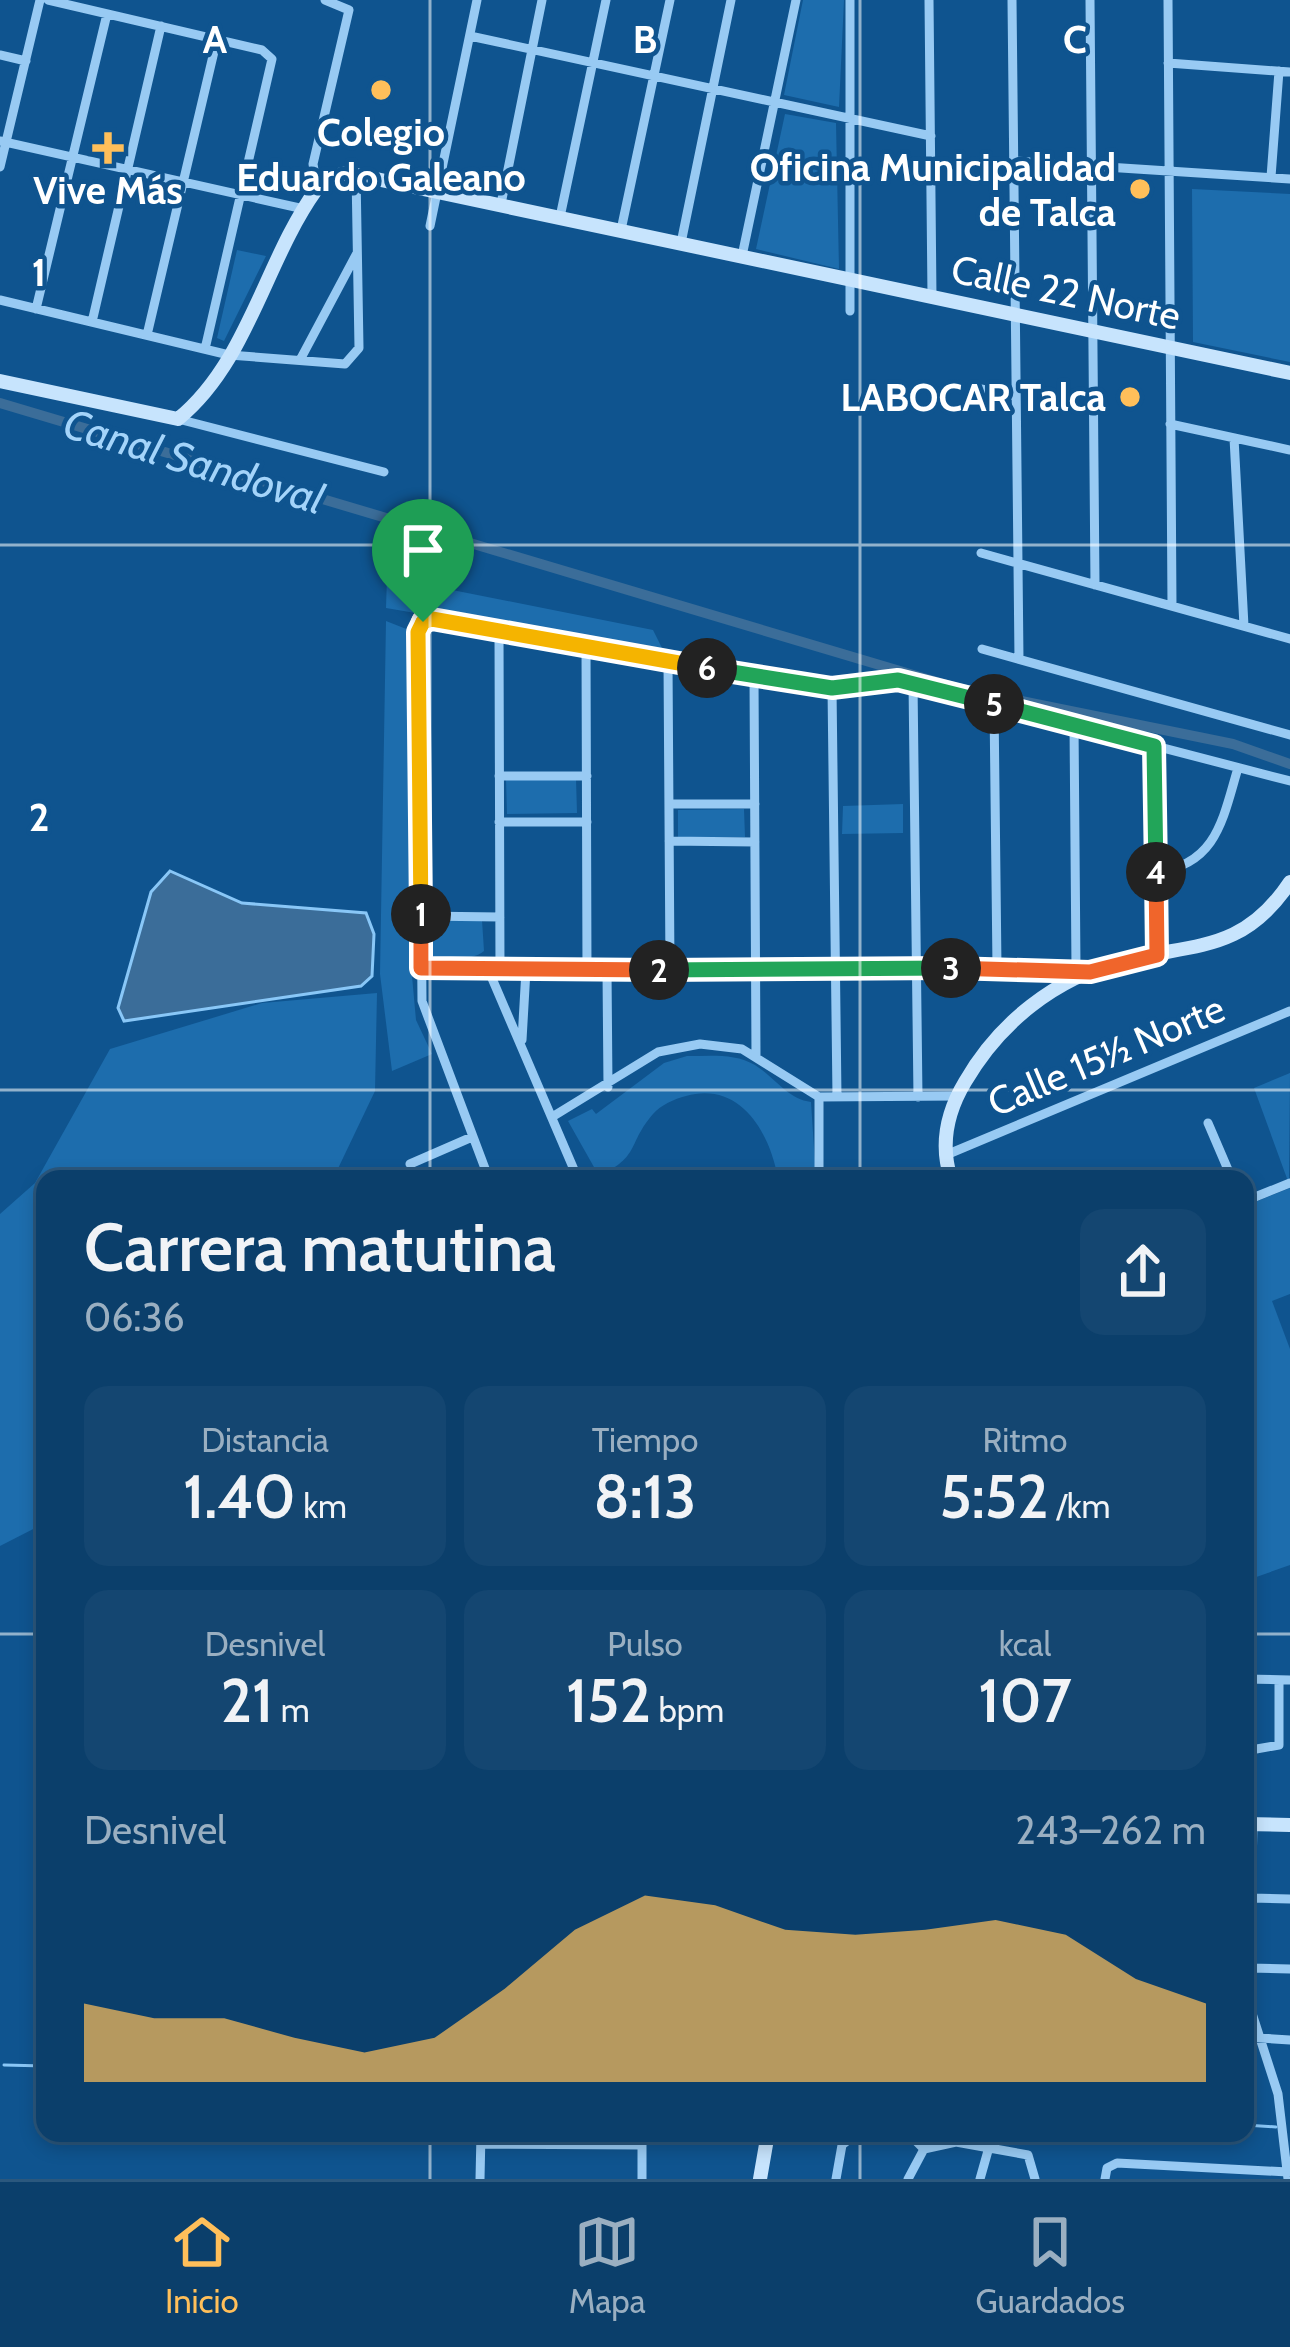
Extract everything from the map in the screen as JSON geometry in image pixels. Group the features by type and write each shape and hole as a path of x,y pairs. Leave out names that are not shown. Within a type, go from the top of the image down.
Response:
{"street":[{"path":"0,167 3,140 44,0 217,39 270,56 205,349"},
{"path":"178,418 199,401 229,355 317,188 314,164 349,13 346,5 326,0"},
{"path":"430,226 477,0"},
{"path":"501,204 542,0"},
{"path":"560,217 606,0"},
{"path":"621,230 670,0"},
{"path":"682,243 731,0"},
{"path":"742,256 796,0"},
{"path":"850,0 850,310"},
{"path":"929,0 932,296"},
{"path":"1012,0 1019,659"},
{"path":"1090,0 1095,585"},
{"path":"1168,0 1172,606"},
{"path":"36,309 106,14"},
{"path":"92,322 161,26"},
{"path":"470,36 931,136"},
{"path":"147,335 217,39"},
{"path":"0,55 26,61"},
{"path":"1168,63 1284,72 1271,177"},
{"path":"3,140 306,209"},
{"path":"1014,161 1290,179"},
{"path":"0,300 229,355 337,365 357,356 356,173"},
{"name":"Calle 22 Norte","path":"317,188 336,175 356,173 1290,373"},
{"path":"300,360 358,252"},
{"path":"0,381 178,418 384,472"},
{"path":"976,388 1016,396"},
{"path":"1170,424 1290,450"},
{"path":"1234,438 1244,626"},
{"path":"981,553 1290,639"},
{"path":"485,1170 428,1027 421,968 418,632 432,619 832,688 913,683 1290,782"},
{"path":"499,632 500,916 494,970 574,1170"},
{"path":"586,647 587,970"},
{"path":"982,649 1290,735"},
{"path":"668,662 670,970"},
{"path":"754,677 756,1056"},
{"path":"913,683 918,1097"},
{"path":"832,688 837,1097"},
{"path":"994,704 997,967"},
{"path":"1074,724 1083,970"},
{"path":"1154,746 1157,955"},
{"path":"1156,872 1185,866 1211,847 1238,768"},
{"path":"499,776 586,776"},
{"path":"669,804 755,804"},
{"path":"500,822 587,822"},
{"path":"669,842 755,842"},
{"path":"421,968 1083,970 1205,948 1238,933 1290,883"},
{"path":"421,916 500,916"},
{"path":"522,1045 526,970"},
{"path":"949,1170 945,1155 957,1096 1013,1021 1083,970"},
{"path":"607,971 608,1087"},
{"name":"Calle 15½ Norte","path":"945,1155 1290,1011"},
{"path":"552,1117 608,1087 648,1058 681,1045 734,1046 820,1097 957,1096"},
{"path":"820,1097 824,1170"},
{"path":"1208,1123 1228,1170"},
{"path":"410,1164 472,1137"},
{"path":"1254,1197 1290,1183"},
{"path":"1254,1679 1284,1680 1282,1738 1276,1749 1254,1750"},
{"path":"1254,1824 1290,1825"},
{"path":"1254,1898 1290,1899"},
{"path":"1254,1968 1290,1969"},
{"path":"1254,2037 1290,2040"},
{"path":"1105,2179 1109,2166 1288,2175 1282,2114 1254,2047"},
{"path":"480,2179 481,2142"},
{"path":"642,2142 642,2179"},
{"path":"760,2179 766,2142"},
{"path":"836,2179 846,2142"},
{"path":"917,2142 924,2149"},
{"path":"980,2179 991,2142"},
{"path":"908,2179 924,2149 947,2143 990,2147 1033,2160 1035,2179"}],"shaded area":[{"path":"803,0 844,0 839,107 784,95"},
{"path":"785,114 836,123 839,269 756,249"},
{"path":"1192,189 1290,194 1290,362 1193,342"},
{"path":"237,250 266,256 224,341 217,338"},
{"path":"387,577 653,630 666,656 386,608"},
{"path":"386,621 414,632 410,954 416,1020 432,1054 392,1071 380,974"},
{"path":"506,779 576,779 577,813 507,814"},
{"path":"903,804 903,833 842,834 843,806"},
{"path":"744,809 745,837 678,837 678,810"},
{"path":"170,871 242,903 366,913 374,934 372,976 361,986 124,1021 118,1008 151,892"},
{"path":"482,920 484,951 478,955 454,959 424,953 426,921"},
{"path":"377,993 375,1091 337,1170 42,1170 110,1049 262,1003"},
{"path":"687,1056 747,1061 788,1092 811,1102 815,1170 776,1170 768,1144 749,1114 737,1103 705,1093 681,1097 660,1108 622,1162 610,1170 596,1170 568,1121 592,1109 596,1114 664,1063"},
{"path":"1290,1073 1289,1184 1254,1088"},
{"path":"35,1183 36,1528 0,1546 0,1214"},
{"path":"1290,1188 1290,1294 1272,1301 1290,1349 1290,1565 1254,1578 1254,1202"}],"waterway":[{"name":"Canal Sandoval","path":"0,403 957,688 1233,744 1290,764"},
{"path":"4,2065 36,2066"},
{"path":"1254,2126 1276,2127"}],"place":[{"name":"Colegio Eduardo Galeano","path":"381,90"},
{"name":"Vive Más","path":"108,148"},
{"name":"Oficina Municipalidad de Talca","path":"1140,189"},
{"name":"LABOCAR Talca","path":"1130,397"}],"route":[{"path":"432,619 832,688 898,680 1154,746 1157,955 1090,972 1058,967 421,968 418,632 423,622 432,619"}]}
